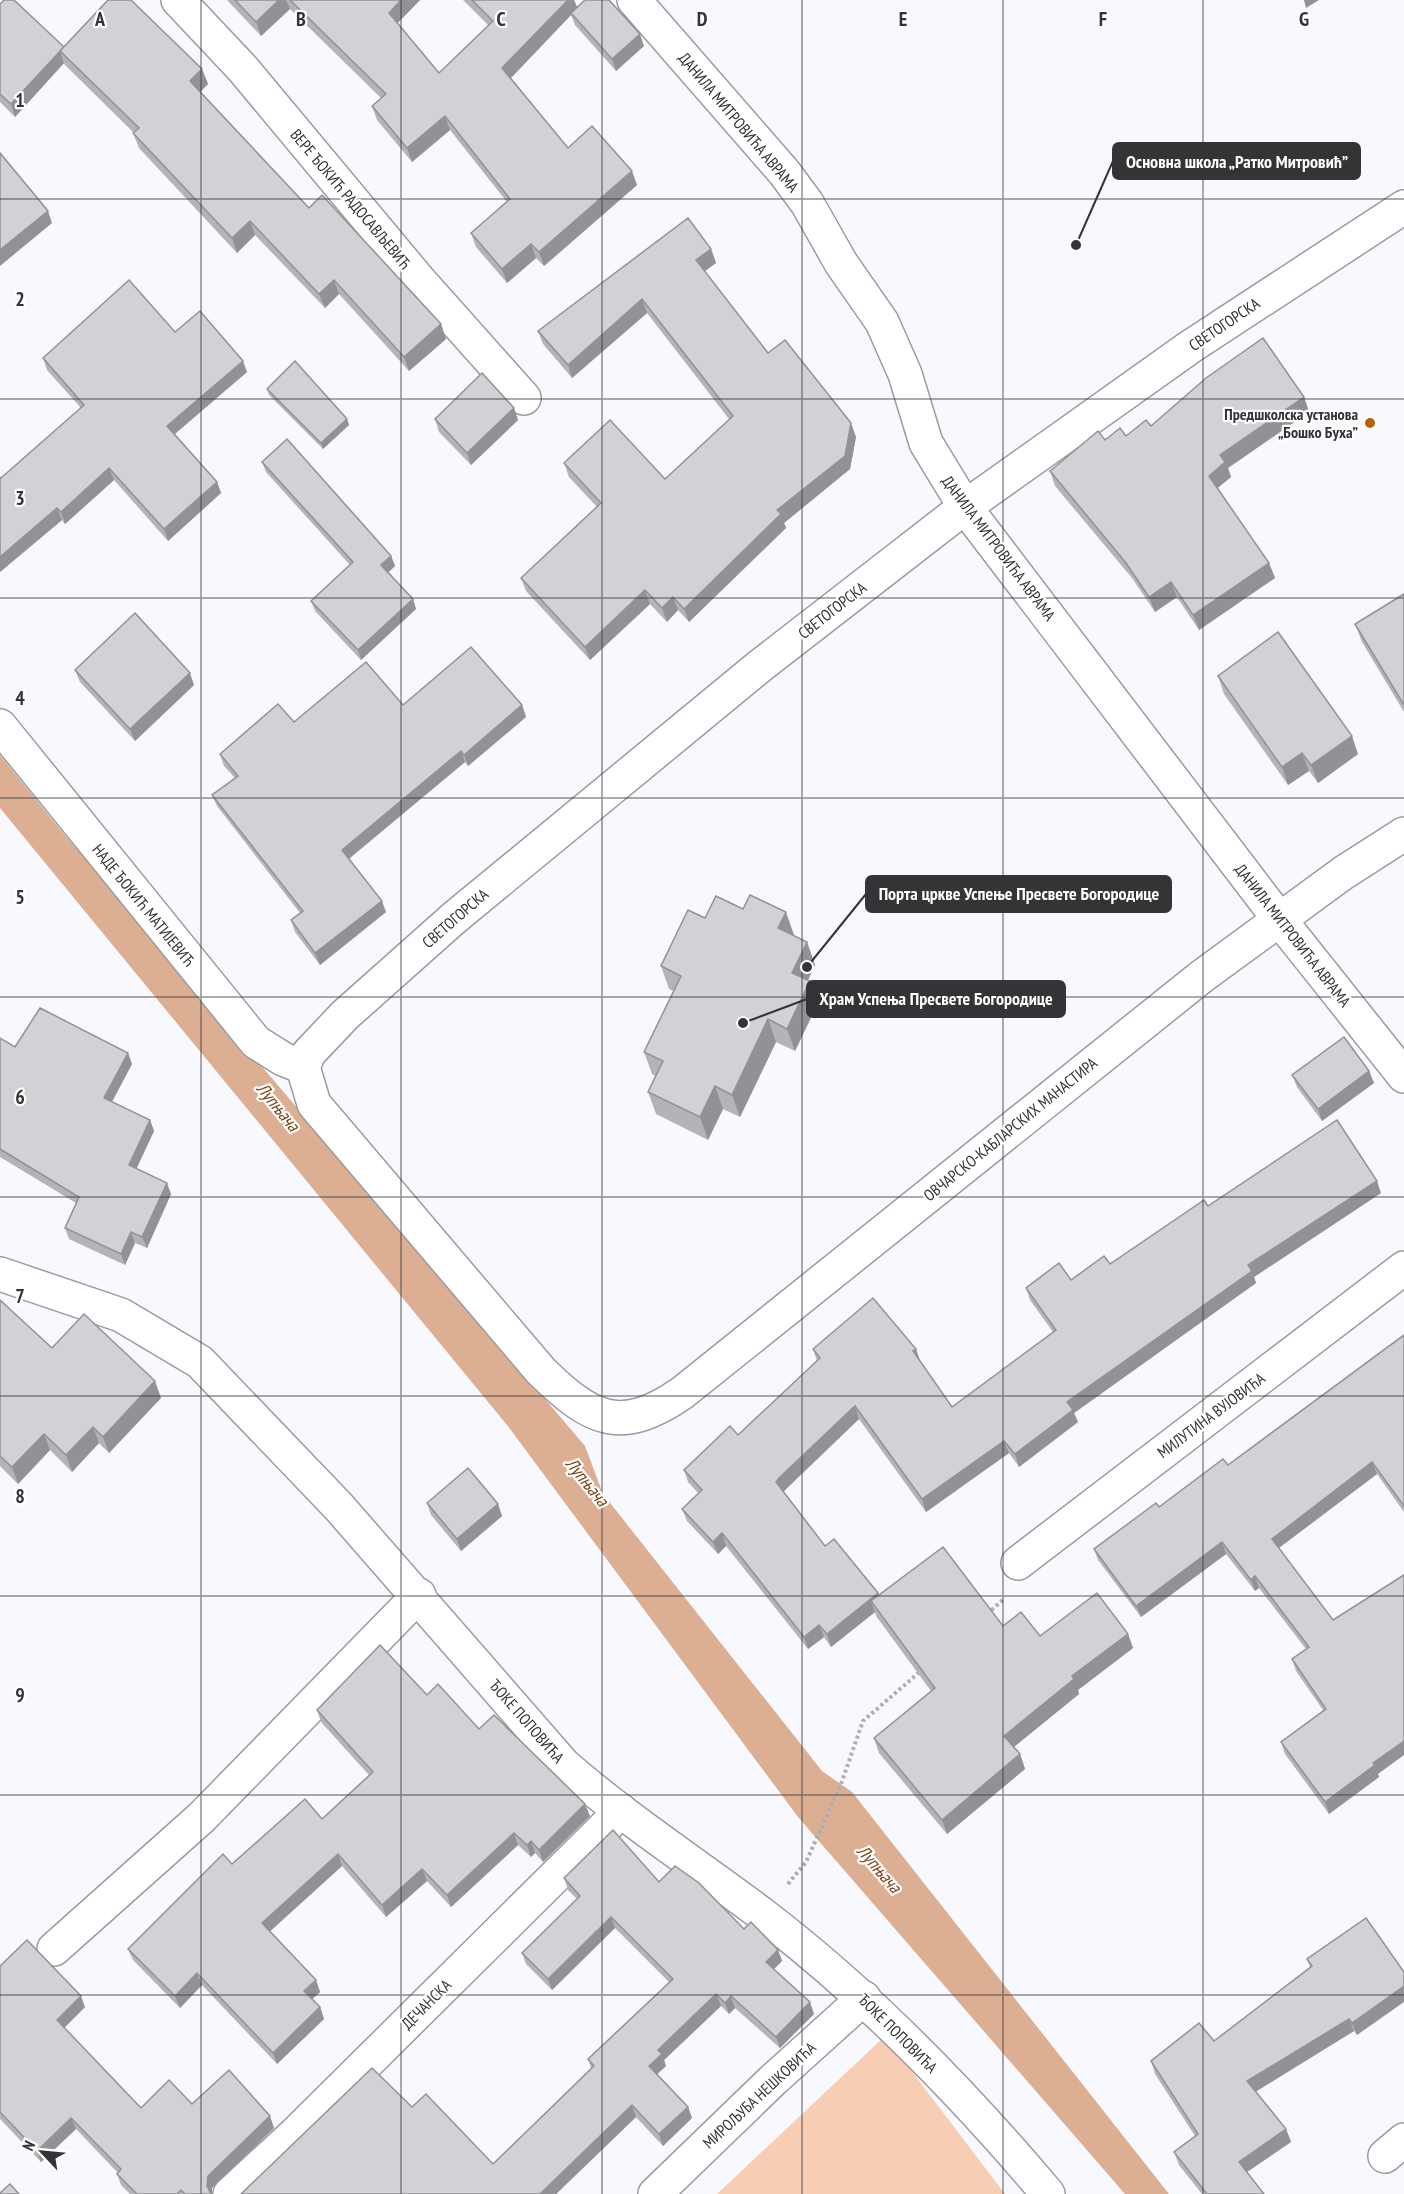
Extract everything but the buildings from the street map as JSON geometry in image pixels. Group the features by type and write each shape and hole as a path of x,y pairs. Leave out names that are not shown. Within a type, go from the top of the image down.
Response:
{"street":[{"name":"ВЕРЕ ЂОКИЋ РАДОСАВЉЕВИЋ","path":"178,0 243,69 418,279 524,398"},
{"name":"ДАНИЛА МИТРОВИЋА АВРАМА","path":"634,0 763,147 807,203 841,263 882,322 905,374 926,442 965,507 1279,919 1404,1076"},
{"name":"СВЕТОГОРСКА","path":"303,1067 309,1053 345,1015 454,918 751,674 965,507 1190,347 1404,207"},
{"name":"НАДЕ ЂОКИЋ МАТИЈЕВИЋ","path":"0,726 205,982 256,1042 283,1059 303,1067"},
{"name":"ОВЧАРСКО-КАБЛАРСКИХ МАНАСТИРА","path":"303,1067 314,1104 541,1371 578,1405 617,1418 636,1417 661,1408 682,1393 1132,1031 1279,919 1404,834"},
{"name":"МИЛУТИНА ВУЈОВИЋА","path":"1018,1563 1404,1268"},
{"name":"ЂОКЕ ПОПОВИЋА","path":"0,1274 121,1315 200,1362 339,1507 419,1595 564,1765 763,1915 864,1998 934,2068 1048,2194"},
{"path":"54,1949 202,1817 419,1595"},
{"name":"ДЕЧАНСКА","path":"230,2194 295,2134 621,1810"},
{"name":"МИРОЉУБА НЕШКОВИЋА","path":"655,2194 772,2081 864,1998"}],"path":[{"path":"979,1620 1006,1597 1018,1563"},
{"path":"806,1862 841,1784 863,1721 925,1667"}],"shaded area":[{"path":"885,2036 1005,2194 717,2194"}],"water":[{"name":"Лупњача","path":"0,755 63,833 585,1446 603,1494 822,1771 852,1792 1169,2194 1125,2194 798,1817 507,1425 0,808"}],"place":[{"name":"Основна школа „Ратко Митровић”","path":"1076,245"},
{"name":"Предшколска установа „Бошко Буха”","path":"1370,423"},
{"name":"Порта цркве Успење Пресвете Богородице","path":"807,967"},
{"name":"Храм Успења Пресвете Богородице","path":"743,1023"}]}
